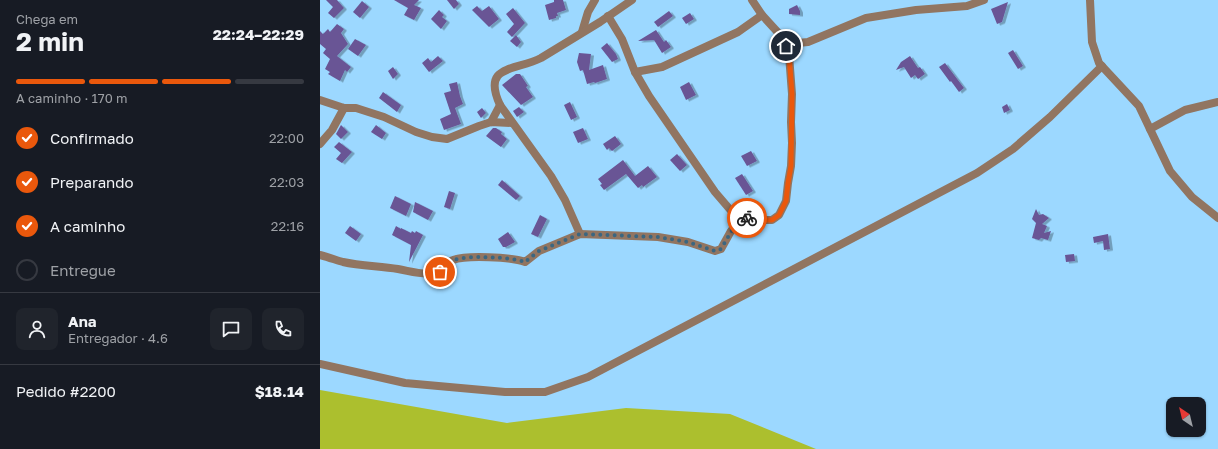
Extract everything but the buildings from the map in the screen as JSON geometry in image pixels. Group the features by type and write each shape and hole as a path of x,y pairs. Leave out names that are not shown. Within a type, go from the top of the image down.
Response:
{"street":[{"path":"582,32 588,12 595,0"},
{"path":"580,234 565,200 551,176 500,105 493,86 494,80 498,74 505,70 532,63 541,58 632,0"},
{"path":"320,255 344,262 399,269 414,273 434,273 444,270 449,262 459,258 471,257 511,259 525,262 539,251 580,234 658,237 688,242 715,251 721,249 739,220 747,218 772,220 779,215 786,201 791,166 792,94 789,55 783,38 762,16 752,0"},
{"path":"783,38 798,42 808,42 866,18 916,10 967,6 984,0"},
{"path":"1090,0 1092,42 1099,63 1139,106 1170,171 1192,197 1218,218"},
{"path":"608,16 622,39 635,72 648,96 715,192 739,220"},
{"path":"635,72 662,67 738,32 762,16"},
{"path":"320,364 405,383 505,392 545,392 588,377 977,173 1013,149 1050,117 1102,66"},
{"path":"320,100 344,108 356,108 377,115 416,132 432,137 447,139 491,122 512,123"},
{"path":"1150,128 1185,110 1218,102"},
{"path":"491,122 500,105"},
{"path":"320,144 332,130 344,108"}],"shaded area":[{"path":"320,390 507,423 626,408 730,414 816,449 320,449"}],"way so far":[{"path":"440,272 444,270 449,262 459,258 471,257 511,259 525,262 539,251 580,234 658,237 688,242 715,251 721,249 739,220 747,218"}],"route":[{"path":"747,218 772,220 779,215 786,201 791,166 792,143 792,94 789,55 786,46"}]}
